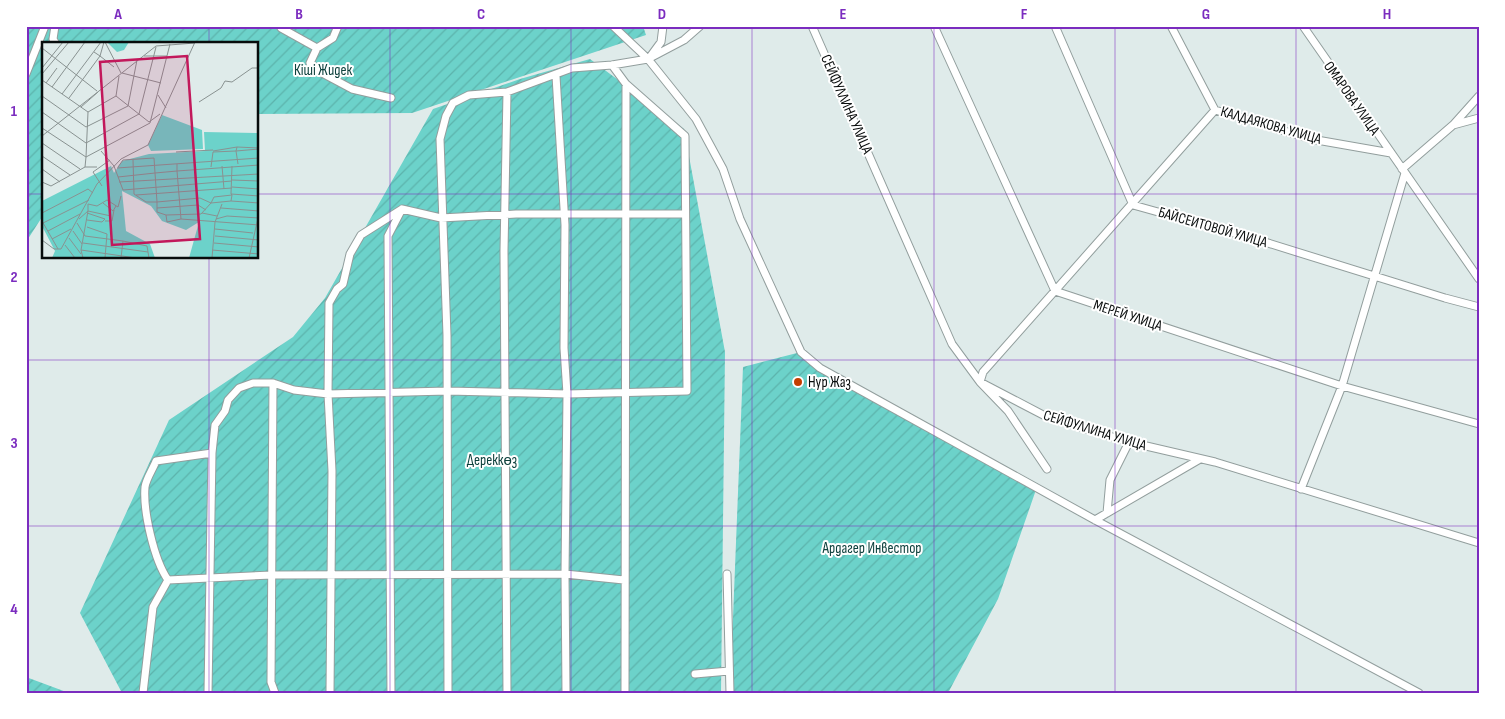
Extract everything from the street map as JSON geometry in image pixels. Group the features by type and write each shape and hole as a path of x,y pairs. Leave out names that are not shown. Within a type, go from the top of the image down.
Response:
{"street":[{"path":"26,74 45,26"},
{"path":"55,26 53,39 55,42"},
{"path":"338,26 333,38 317,48 310,63 322,73 352,89 391,98"},
{"path":"614,26 648,59 696,119 723,170 740,218 801,352 820,368 1095,520 1419,693"},
{"path":"648,59 661,42 663,26"},
{"name":"СЕЙФУЛЛИНА УЛИЦА","path":"812,26 952,344 980,382 1047,417 1129,442 1200,459 1479,543"},
{"path":"934,26 1055,291"},
{"path":"1055,26 1134,205"},
{"name":"КАЛДАЯКОВА УЛИЦА","path":"1170,26 1215,110 1311,139 1391,153"},
{"name":"ОМАРОВА УЛИЦА","path":"1303,26 1479,279"},
{"path":"279,27 317,48"},
{"path":"448,693 448,391 441,218 443,193 440,139 446,116 453,103 469,95 507,92 556,76 572,68 612,65 648,59 684,40 697,27"},
{"path":"208,693 212,453 215,425 225,410 228,400 239,388 253,383 273,384 294,390 328,394 448,391 624,394 687,391 685,136 626,84 612,65"},
{"path":"556,76 565,214 564,348 567,394 566,693"},
{"path":"625,693 624,214 626,84"},
{"path":"507,92 505,216 507,693"},
{"path":"1301,489 1342,386 1375,277 1403,171 1453,125 1479,96"},
{"path":"1047,469 1008,412 980,382 983,372 1134,205 1215,110"},
{"path":"1453,125 1479,118"},
{"name":"БАЙСЕИТОВОЙ УЛИЦА","path":"1134,205 1479,306"},
{"path":"330,693 332,471 328,394 329,303 337,288 343,284 350,254 361,235 402,208 441,218 565,214 685,214"},
{"path":"391,693 388,236 402,208"},
{"name":"МЕРЕЙ УЛИЦА","path":"1055,291 1342,386 1479,424"},
{"path":"273,384 272,682 275,693"},
{"path":"1107,513 1110,480 1129,442"},
{"path":"168,580 160,570 150,534 145,485 156,462 212,453"},
{"path":"1095,520 1161,484 1200,459"},
{"path":"168,580 332,574 506,576 565,574 624,580"},
{"path":"726,574 730,693"},
{"path":"142,693 153,607 168,580"},
{"path":"696,674 730,671"}],"green space":[{"name":"Кіші Жидек","path":"26,26 643,26 646,35 412,113 259,114 259,42 42,42 42,217 26,242"},
{"name":"Дереккөз","path":"590,59 684,129 725,352 721,693 122,693 80,613 169,420 293,337 325,298 433,109 520,79"},
{"name":"Ардагер Инвестор","path":"797,353 1038,484 998,599 948,693 730,693 743,367"},
{"path":"26,677 69,693 26,693"}],"place":[{"name":"Нур Жаз","path":"798,382"}]}
